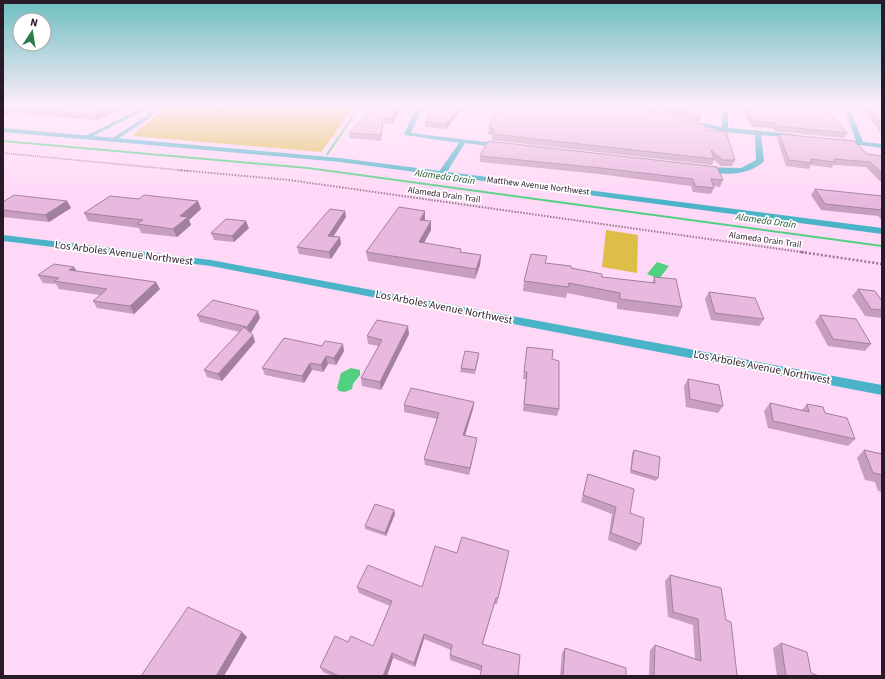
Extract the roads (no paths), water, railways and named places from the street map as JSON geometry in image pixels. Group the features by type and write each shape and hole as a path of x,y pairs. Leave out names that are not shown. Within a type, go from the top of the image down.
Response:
{"street":[{"name":"Matthew Avenue Northwest","path":"93,138 318,157 882,231"},
{"path":"114,140 118,138"},
{"path":"436,138 509,146"},
{"path":"693,168 736,170 753,167 760,161 758,138"},
{"path":"858,138 860,142"},
{"path":"836,140 882,146"},
{"path":"442,173 463,141"},
{"name":"Los Arboles Avenue Northwest","path":"3,238 211,263 882,390"}],"waterway":[{"path":"327,154 338,138"},
{"name":"Alameda Drain","path":"3,141 308,168 882,246"}]}
